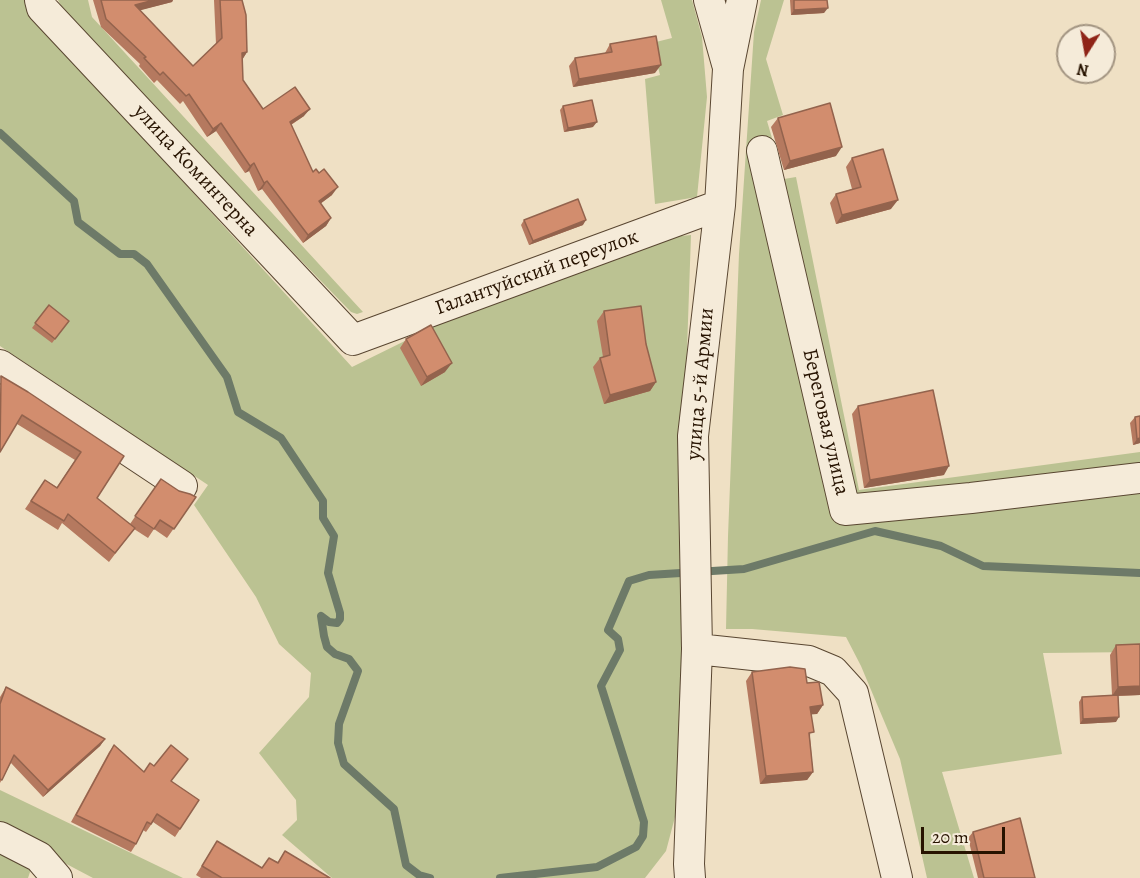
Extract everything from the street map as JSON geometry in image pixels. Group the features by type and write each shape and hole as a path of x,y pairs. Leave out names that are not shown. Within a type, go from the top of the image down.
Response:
{"street":[{"name":"улица Коминтерна","path":"40,0 42,8 50,17 353,340"},
{"path":"709,0 728,69"},
{"name":"улица 5-й Армии","path":"684,873 697,649 693,436 720,205 728,69 742,0"},
{"name":"Береговая улица","path":"762,151 845,510 1140,478"},
{"name":"Галантуйский переулок","path":"353,340 720,205"},
{"path":"0,365 182,486"},
{"path":"697,649 809,661 833,671 853,693 897,878"},
{"path":"0,837 39,857 57,878"}],"green space":[{"path":"0,0 27,0 55,41 352,367 482,303 641,240 691,235 685,407 688,646 680,798 666,851 645,878 332,878 282,835 297,820 296,800 259,753 309,697 311,673 279,644 256,597 194,505 208,485 0,346"},
{"path":"58,0 88,0 92,17 363,312 357,314 351,312 95,48 74,30"},
{"path":"661,0 692,0 702,37 707,97 697,197 655,204 645,79 660,75 652,43 672,38"},
{"path":"761,0 784,0 766,59 783,115 767,121 784,179 796,177 859,490 1140,452 1140,652 1043,653 1062,754 942,772 974,878 927,878 900,759 861,666 846,637 726,629 739,254 754,32"},
{"path":"0,790 183,878 93,878 0,829"},
{"path":"0,843 34,860 28,878 0,878"}],"building":[{"path":"101,0 154,0 135,5 193,66 222,38 220,0 242,0 246,15 247,52 242,53 243,80 263,109 295,87 310,109 290,122 313,172 316,169 319,173 324,169 338,187 319,201 331,218 308,235 267,181 264,183 254,163 250,166 221,123 213,129 189,94 186,96 163,72 160,75 144,58 146,57 106,19"},
{"path":"794,0 827,0 828,8 794,10"},
{"path":"656,36 661,65 579,79 575,58 612,52 610,44"},
{"path":"592,100 597,122 568,128 563,106"},
{"path":"830,103 842,147 790,161 778,118"},
{"path":"883,149 898,200 842,215 836,194 861,187 852,158"},
{"path":"578,199 586,220 533,241 524,220"},
{"path":"49,305 69,321 55,339 35,323"},
{"path":"641,306 646,344 656,382 610,395 600,358 610,355 604,311"},
{"path":"431,325 452,363 427,377 406,339"},
{"path":"1,376 124,456 97,498 135,528 115,553 68,514 64,521 31,501 45,480 57,488 81,452 22,415 0,452"},
{"path":"933,390 949,466 870,480 858,406"},
{"path":"1140,416 1140,438 1137,439 1135,417"},
{"path":"161,479 179,491 196,497 174,529 160,520 154,529 135,516"},
{"path":"1140,644 1140,686 1118,687 1116,645"},
{"path":"790,667 805,669 807,683 819,682 823,705 810,707 814,732 809,733 813,772 766,776 752,672"},
{"path":"6,687 105,739 48,790 14,755 2,780 0,779 0,704"},
{"path":"1118,695 1119,717 1083,719 1082,697"},
{"path":"114,745 144,772 150,763 154,766 171,745 188,759 171,781 199,800 180,829 157,814 151,824 147,822 136,844 76,815"},
{"path":"1020,818 1035,878 984,878 973,832"},
{"path":"217,841 262,868 269,858 278,863 285,851 330,878 222,878 202,866"}],"waterway":[{"path":"0,133 74,201 78,222 120,254 134,254 147,264 227,377 238,412 281,438 323,501 323,518 334,536 328,573 340,613 337,623 329,622 321,616 324,636 327,647 335,654 349,659 358,671 339,724 338,743 344,764 394,809 406,865 419,875 430,878"},
{"path":"500,878 597,867 636,847 643,836 644,822 601,686 620,650 618,639 608,630 629,581 649,575 744,569 875,531 941,546 983,566 1140,573"}]}
